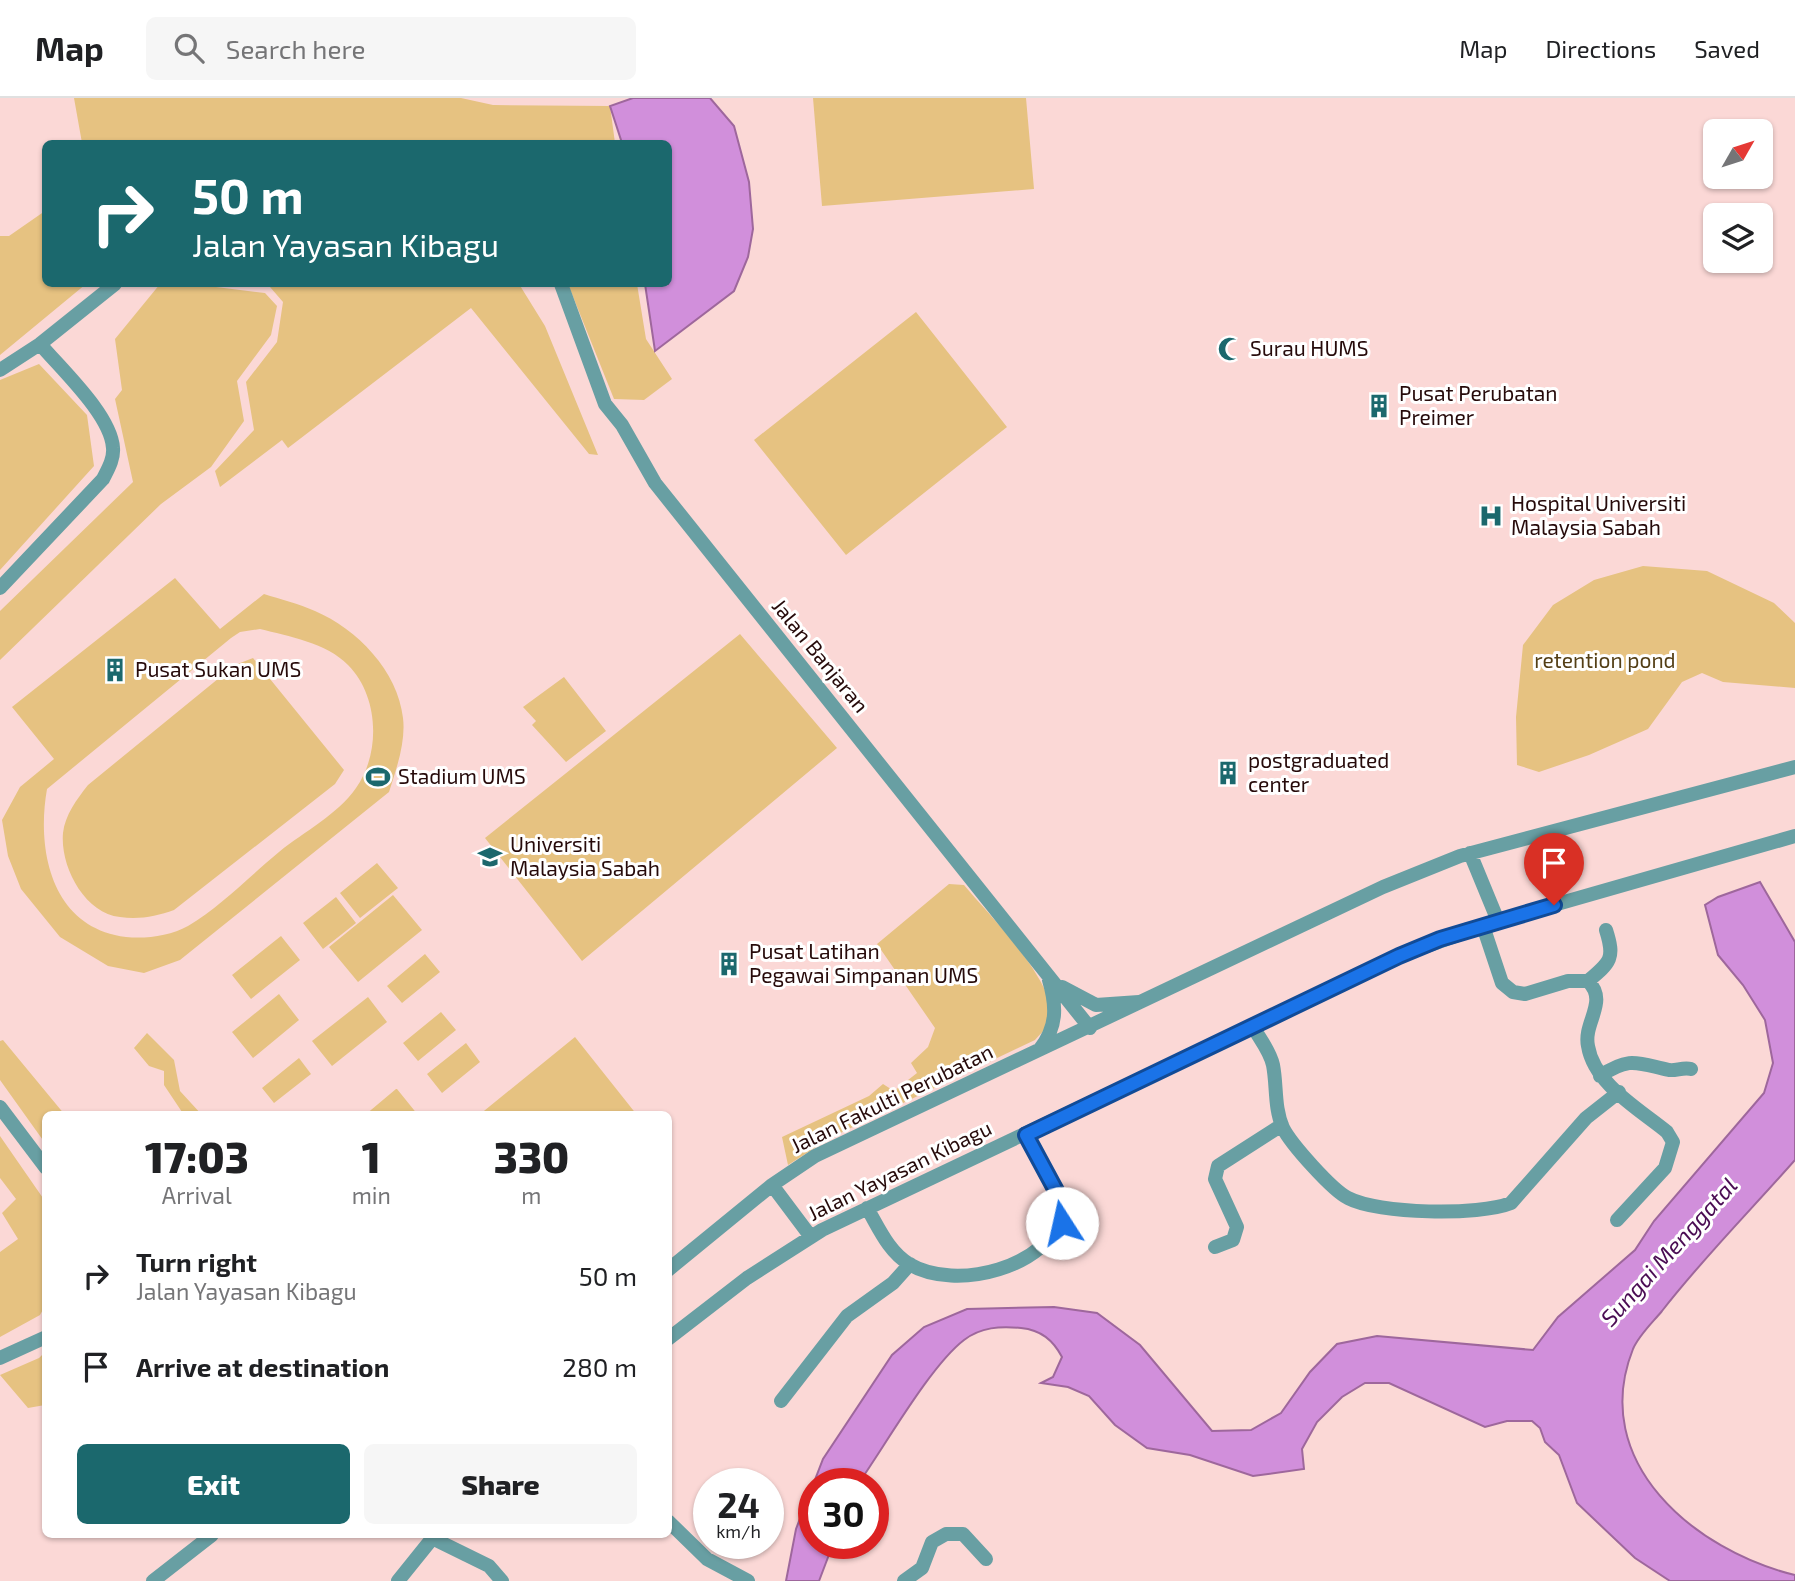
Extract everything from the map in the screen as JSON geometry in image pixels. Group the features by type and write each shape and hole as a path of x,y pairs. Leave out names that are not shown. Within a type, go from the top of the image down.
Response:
{"street":[{"path":"0,370 40,344 111,287"},
{"name":"Jalan Banjaran","path":"562,287 606,404 622,425 655,483 1090,1028"},
{"path":"0,588 103,479 111,464 113,447 105,422 40,344"},
{"name":"Jalan Fakulti Perubatan","path":"672,1267 772,1185 815,1156 1383,887 1470,853 1795,766"},
{"name":"Jalan Yayasan Kibagu","path":"672,1336 747,1278 811,1237 1399,956 1491,923 1795,836"},
{"path":"1470,853 1491,923 1502,984 1513,992 1525,994 1568,981 1588,981 1597,989 1598,1001 1587,1045 1600,1076 1667,1132 1673,1142 1665,1168 1617,1220"},
{"path":"1588,981 1610,960 1612,951 1606,930"},
{"path":"1048,975 1061,987 1096,1005 1146,1001"},
{"path":"1040,1051 1052,1033 1055,1014 1048,975"},
{"path":"1253,1027 1272,1062 1282,1125 1290,1139 1345,1197 1363,1205 1400,1211 1498,1208 1511,1203 1586,1118 1619,1092"},
{"path":"1600,1076 1619,1063 1630,1062 1649,1062 1671,1070 1691,1069"},
{"path":"0,1107 42,1163"},
{"path":"1215,1248 1233,1240 1237,1227 1215,1180 1218,1166 1282,1125"},
{"path":"867,1208 892,1252 933,1274 956,1278 978,1276 1033,1255 1062,1223 1065,1212 1026,1135"},
{"path":"772,1185 811,1237"},
{"path":"781,1401 847,1316 893,1283 910,1264"},
{"path":"0,1358 42,1339"},
{"path":"672,1525 706,1559 748,1581"},
{"path":"904,1581 922,1568 932,1542 946,1534 963,1534 986,1559"},
{"path":"153,1581 208,1538"},
{"path":"398,1581 433,1538"},
{"path":"436,1538 489,1566 502,1581"}],"green space":[{"path":"74,98 461,98 493,105 610,106 615,140 81,140"},
{"path":"813,98 1026,98 1034,189 822,206"},
{"path":"42,213 42,287 82,287 0,355 0,236 9,236"},
{"path":"158,287 216,287 265,293 277,306 271,335 237,381 244,421 211,467 161,504 0,660 0,611 133,482 115,399 122,390 115,339"},
{"path":"270,287 521,287 545,326 598,455 589,454 471,308 288,448 282,440 220,487 215,471 254,430 246,382 277,342 283,302"},
{"path":"569,287 637,287 646,339 672,379 644,400 614,399"},
{"path":"916,312 1007,427 846,555 754,440"},
{"path":"39,364 87,415 94,466 0,570 0,380"},
{"name":"retention pond","path":"1643,566 1707,571 1774,603 1795,623 1795,688 1723,682 1702,673 1682,682 1648,729 1589,755 1539,772 1517,765 1516,717 1523,645 1553,605 1594,580"},
{"name":"Stadium UMS","path":"175,578 220,629 264,594 315,611 346,629 373,654 393,684 400,701 403,737 389,792 180,960 144,973 108,966 60,937 21,889 8,856 2,820 20,787 54,759 12,707","holes":["260,629 307,641 329,651 348,665 358,678 366,692 373,725 373,742 364,774 348,798 330,815 279,852 212,910 188,926 174,932 142,938 101,931 81,919 66,903 55,883 44,837 47,789 231,638 240,632"]},
{"path":"740,634 837,748 582,961 485,838"},
{"path":"253,658 344,770 335,784 174,910 148,917 127,918 107,914 95,907 85,897 70,873 63,846 66,820 76,802 88,785 235,665"},
{"path":"564,677 606,731 566,762 532,725 536,721 523,707"},
{"path":"377,863 398,888 360,918 340,893"},
{"path":"949,884 964,885 1019,949 1043,987 1050,1004 1051,1019 1048,1025 1035,1040 832,1137 788,1165 782,1137 869,1096 883,1084 894,1091 917,1073 911,1063 928,1047 935,1028 877,944"},
{"path":"393,895 422,930 358,982 329,947"},
{"path":"336,897 356,923 323,949 303,923"},
{"path":"281,936 300,960 251,999 232,975"},
{"path":"425,954 440,972 402,1003 387,986"},
{"path":"279,994 299,1020 253,1058 232,1032"},
{"path":"368,997 387,1022 332,1066 312,1041"},
{"path":"441,1012 456,1030 418,1061 403,1043"},
{"path":"147,1033 174,1060 180,1091 198,1111 181,1111 164,1085 164,1071 149,1066 134,1048"},
{"path":"575,1037 634,1111 484,1111"},
{"path":"3,1040 62,1111 42,1111 42,1139 0,1080 0,1041"},
{"path":"466,1043 480,1062 442,1093 427,1074"},
{"path":"299,1058 311,1074 274,1103 262,1088"},
{"path":"396,1089 415,1111 370,1111"},
{"path":"0,1136 42,1197 42,1311 0,1337 0,1252 18,1239 2,1213 16,1199 0,1178"},
{"path":"42,1355 42,1406 28,1408 0,1375"}],"water":[{"path":"633,98 710,98 734,126 749,182 753,229 748,257 734,291 655,351 645,287 672,287 672,140 621,140 610,106"},
{"name":"Sungai Menggatal","path":"1760,882 1795,942 1795,1160 1710,1253 1642,1334 1633,1349 1623,1390 1625,1429 1638,1464 1660,1495 1688,1523 1721,1545 1757,1563 1795,1575 1795,1581 1670,1581 1635,1558 1577,1503 1559,1455 1545,1442 1540,1428 1532,1421 1507,1421 1485,1427 1389,1383 1365,1383 1342,1397 1317,1422 1302,1449 1304,1469 1253,1476 1190,1455 1147,1448 1115,1425 1089,1396 1068,1387 1041,1383 1053,1377 1062,1357 1050,1341 1028,1329 991,1328 964,1340 937,1368 869,1468 820,1468 892,1355 924,1327 967,1309 1054,1307 1097,1313 1140,1345 1212,1431 1251,1430 1281,1413 1310,1372 1337,1344 1377,1336 1533,1350 1558,1317 1635,1250 1654,1221 1764,1093 1773,1063 1765,1020 1743,985 1718,955 1705,905 1718,897"},
{"path":"798,1524 798,1559 827,1559 819,1581 786,1581"}],"place":[{"name":"Surau HUMS","path":"1230,349"},
{"name":"Pusat Perubatan Preimer","path":"1379,406"},
{"name":"Hospital Universiti Malaysia Sabah","path":"1491,516"},
{"name":"Pusat Sukan UMS","path":"115,670"},
{"name":"postgraduated center","path":"1228,773"},
{"name":"Stadium UMS","path":"378,777"},
{"name":"Universiti Malaysia Sabah","path":"490,857"},
{"name":"Pusat Latihan Pegawai Simpanan UMS","path":"729,964"}],"route":[{"path":"1062,1223 1065,1212 1061,1200 1026,1135 1399,956 1440,939 1554,905"}]}
